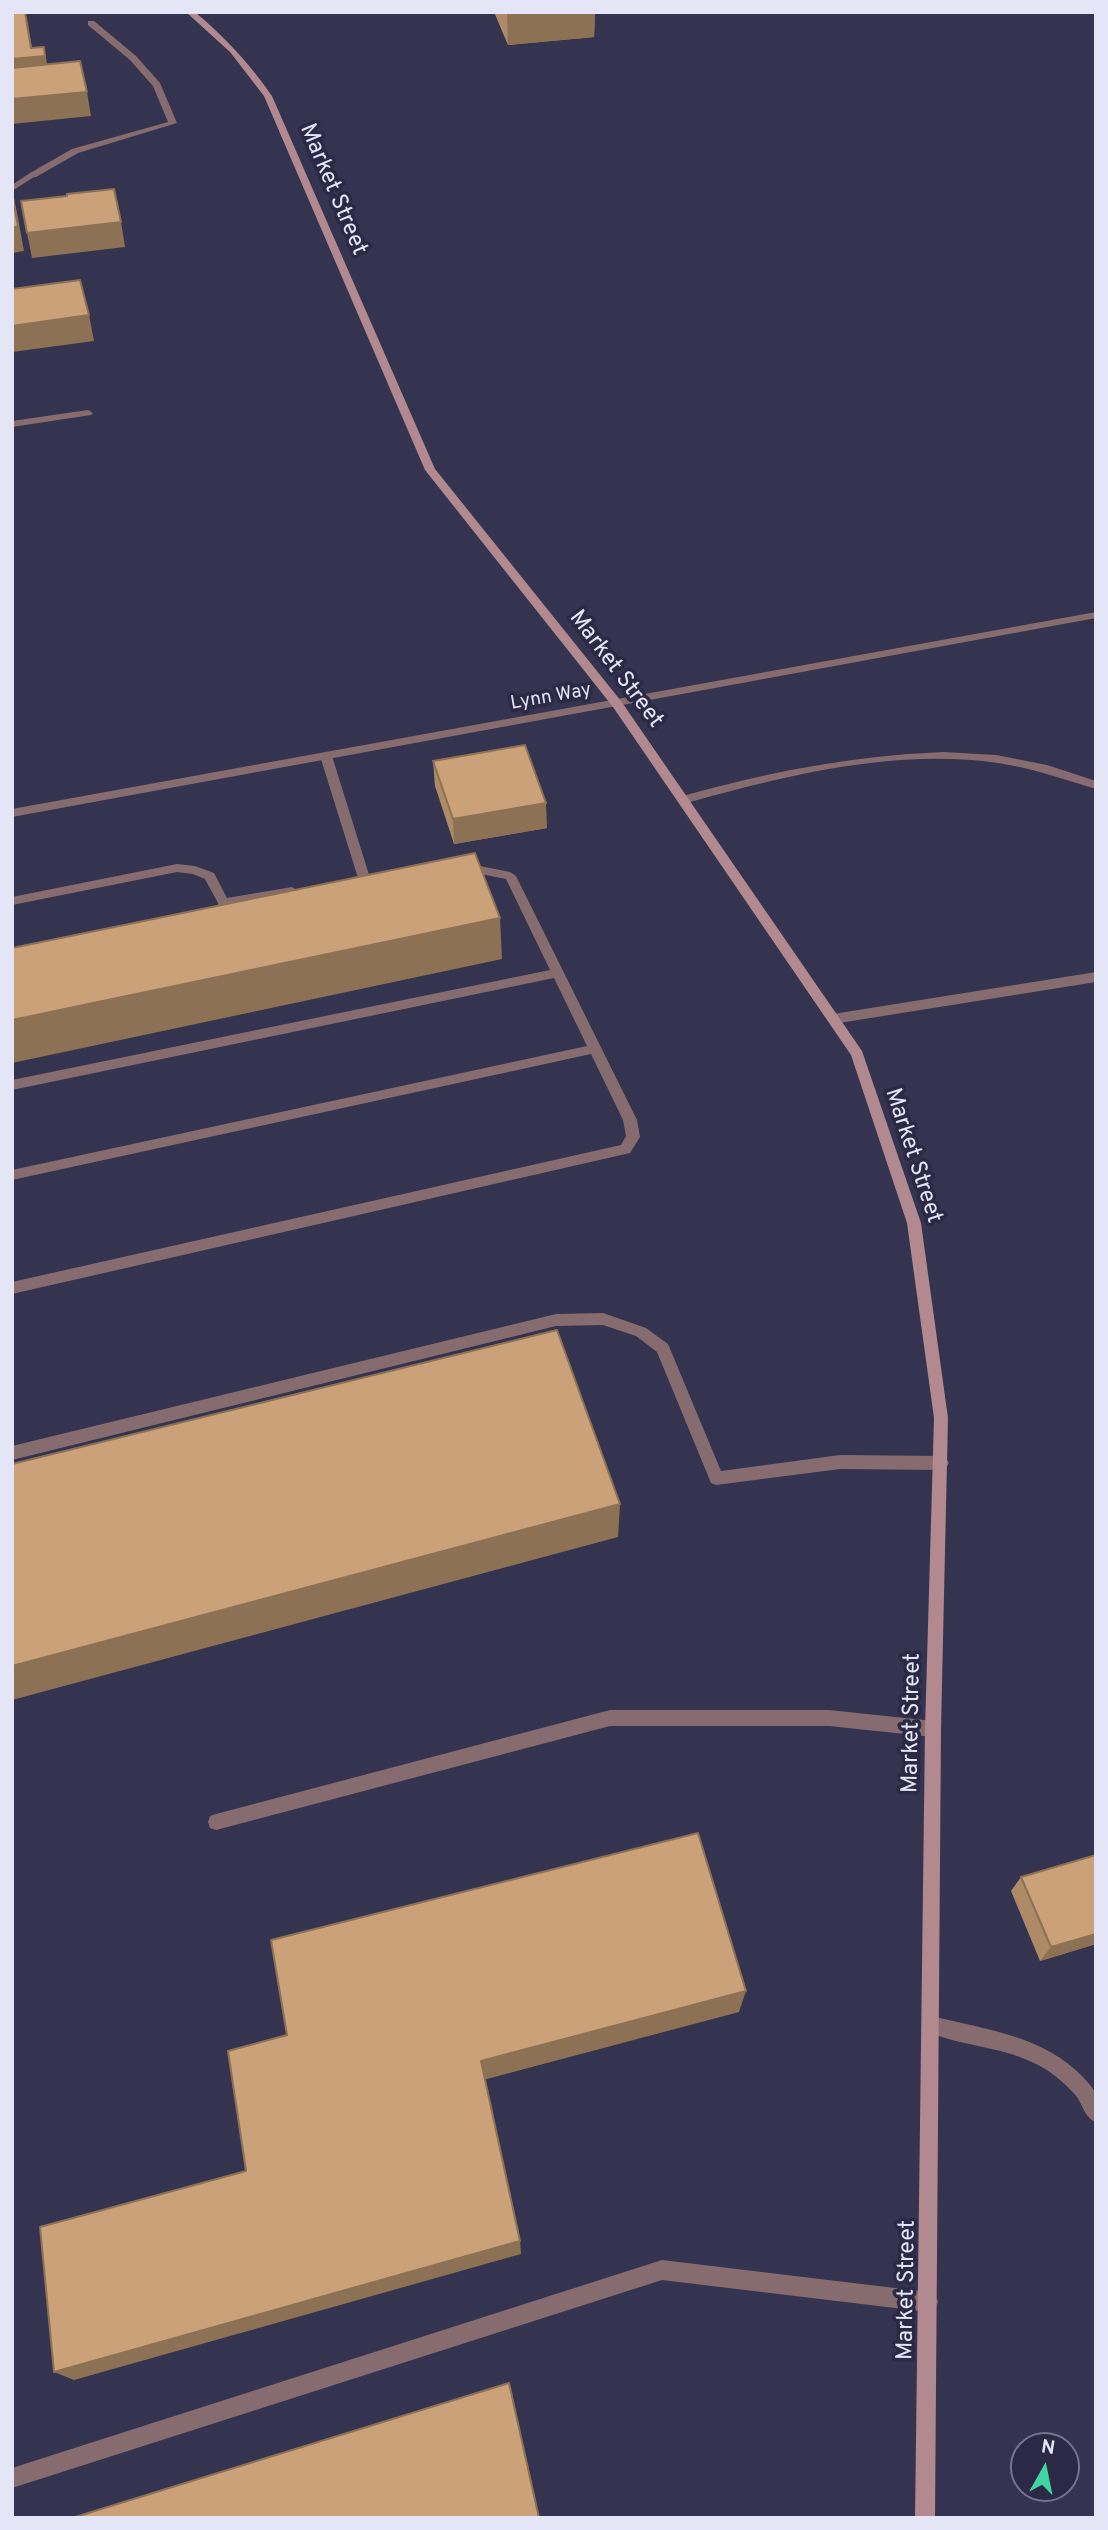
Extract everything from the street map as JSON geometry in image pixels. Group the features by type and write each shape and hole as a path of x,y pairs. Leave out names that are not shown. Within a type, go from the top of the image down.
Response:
{"main road":[{"name":"Market Street","path":"190,12 247,63 268,96 430,470 617,704 857,1054 914,1223 941,1418 933,1729 925,2518"}],"street":[{"path":"12,189 75,151 173,123 157,85 133,58 91,23"},
{"path":"12,424 88,413"},
{"name":"Lynn Way","path":"12,813 1096,615"},
{"path":"683,800 761,777 935,755 990,757 1030,763 1096,785"},
{"path":"326,757 365,878"},
{"path":"12,901 177,868 195,870 210,876 224,903 226,924 217,928"},
{"path":"12,1288 625,1149 632,1137 629,1121 510,876 493,870 446,868"},
{"path":"224,903 300,890"},
{"path":"12,1085 557,973"},
{"path":"833,1019 901,1011 1096,977"},
{"path":"12,1175 594,1049"},
{"path":"12,1453 556,1320 603,1319 640,1332 663,1348 716,1478 840,1462 941,1463"},
{"path":"216,1822 610,1718 829,1718 933,1729"},
{"path":"932,2025 1033,2051 1072,2075 1096,2113"},
{"path":"12,2477 662,2270 928,2302"}],"building":[{"path":"25,12 31,48 44,47 45,56 12,59 12,13"},
{"path":"80,61 87,92 12,99 12,68"},
{"path":"114,189 121,222 27,233 21,201"},
{"path":"12,193 18,227 12,227"},
{"path":"80,280 89,315 12,326 12,289"},
{"path":"525,745 546,803 453,819 433,761"},
{"path":"475,853 500,918 12,1020 12,948"},
{"path":"557,1330 620,1504 12,1666 12,1464"},
{"path":"698,1833 746,1991 481,2061 520,2241 54,2372 40,2227 246,2171 228,2051 287,2035 271,1940"},
{"path":"1096,1855 1096,1934 1051,1947 1021,1877"},
{"path":"509,2383 539,2518 72,2518"}]}
